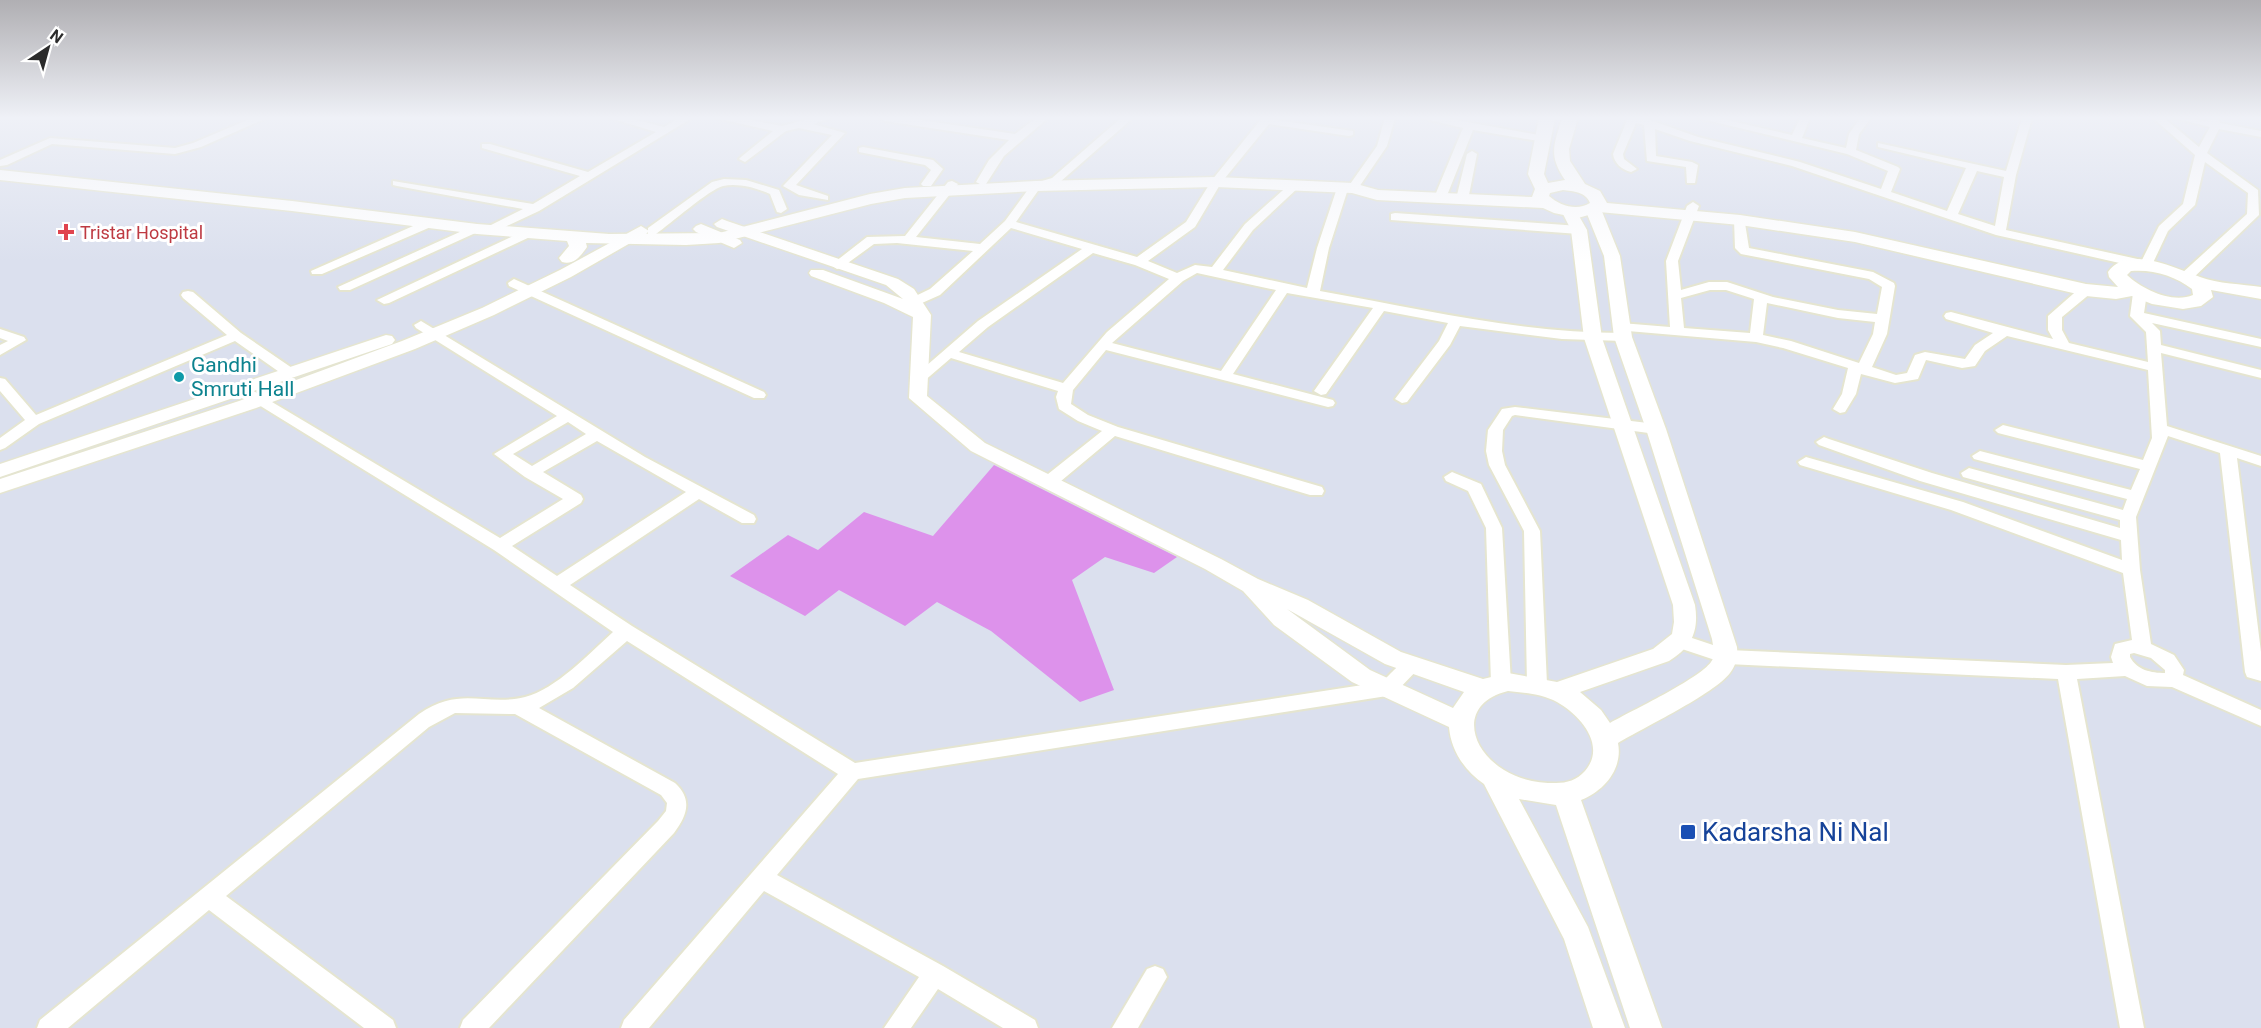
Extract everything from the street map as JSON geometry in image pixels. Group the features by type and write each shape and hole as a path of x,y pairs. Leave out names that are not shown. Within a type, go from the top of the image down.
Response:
{"main road":[{"path":"1538,166 1536,174 1543,195"},
{"path":"1562,166 1590,199"},
{"path":"1,167 630,234 701,229 741,232 870,199 982,182 1296,184 1353,189 1377,195 1490,202 1543,195 1555,185 1590,199 1691,211 1829,221 1895,233 2132,288 2179,303 2199,300 2195,285"},
{"path":"1,167 429,223 575,236 720,231 781,209 824,198 927,184 949,188 1036,186 1064,182"},
{"path":"1353,189 1377,187 1463,195 1543,195 1570,212 1590,199"},
{"path":"1691,211 1881,242 2086,290 2116,293 2132,288"},
{"path":"568,258 578,247 575,236"},
{"path":"2132,288 2118,277 2117,272 2126,266 2146,265 2261,310"},
{"path":"2195,285 2261,293"}],"street":[{"path":"556,166 591,176"},
{"path":"345,288 535,208 608,166"},
{"path":"791,189 789,186 791,182 807,166"},
{"path":"927,184 937,169 934,166"},
{"path":"982,182 988,166"},
{"path":"1064,182 1080,166"},
{"path":"1139,262 1191,224 1216,182 1229,166"},
{"path":"1313,292 1323,248 1353,189 1369,166"},
{"path":"1442,193 1453,166"},
{"path":"1463,195 1469,166"},
{"path":"1627,166 1631,169"},
{"path":"1691,181 1692,166"},
{"path":"1802,166 2000,232 2146,265 2163,229 2189,205 2198,166"},
{"path":"1885,194 1894,169 1886,166"},
{"path":"1951,216 1973,166 2010,176"},
{"path":"2000,232 2013,166"},
{"path":"2195,285 2253,215 2258,191 2220,166"},
{"path":"0,486 357,366 428,329 630,234 716,184 729,181 743,182 775,192 791,189 824,198"},
{"path":"397,183 535,208"},
{"path":"1215,271 1249,227 1296,184"},
{"path":"914,308 935,292 1009,224 1036,186"},
{"path":"908,240 949,188"},
{"path":"775,192 781,209"},
{"path":"1590,199 1612,256 1622,332 1656,429 1728,657 1721,669 1707,680 1605,738"},
{"path":"1677,330 1672,261 1691,211"},
{"path":"741,232 892,282 909,292 914,308 918,398 978,447 1213,564 1250,585 1300,606 1373,649 1413,665 1492,686 1547,688 1661,655 1680,641 1686,620 1684,605 1593,338 1579,230 1570,212"},
{"path":"1395,217 1579,230"},
{"path":"1740,220 1741,248 1745,251 1880,278 1889,286 1879,340 1859,369 1849,394 1839,409"},
{"path":"317,271 429,223"},
{"path":"1009,224 1139,262 1178,278"},
{"path":"720,231 914,308"},
{"path":"384,300 528,233"},
{"path":"523,286 568,258 630,234"},
{"path":"837,265 871,240 908,240 981,248"},
{"path":"918,380 997,314 1093,248"},
{"path":"1316,491 1113,430 1070,412 1064,406 1063,397 1066,389 1102,345 1178,278 1195,269 1215,271 1284,288 1456,321 1593,338 1622,332 1677,330 1756,338 1786,344 1895,379 1913,376 1920,358 1926,356 1962,364 1970,363 1974,351 1986,340 2005,332"},
{"path":"523,286 759,395"},
{"path":"1676,296 1718,286 1739,288 1761,298 1838,314 1883,320"},
{"path":"1224,377 1284,288"},
{"path":"2132,288 2136,316 2153,331 2160,429 2160,438 2128,516 2131,570 2142,647"},
{"path":"2063,345 2055,330 2055,316 2086,290"},
{"path":"188,295 236,336 290,373"},
{"path":"1756,338 1761,298"},
{"path":"1102,345 1224,377 1325,397 1381,306"},
{"path":"1951,316 2005,332 2156,368"},
{"path":"2136,316 2261,343"},
{"path":"1402,399 1445,342 1456,321"},
{"path":"0,471 240,389 428,329 639,460 748,519"},
{"path":"0,333 19,340 0,351"},
{"path":"0,446 34,421 236,336"},
{"path":"2154,347 2261,374"},
{"path":"949,353 1066,389"},
{"path":"0,382 34,421"},
{"path":"240,389 500,546 626,631 852,772 1387,689 1413,665"},
{"path":"1547,688 1532,531 1497,465 1493,453 1494,434 1506,412 1656,429"},
{"path":"500,546 575,499 502,454 568,416"},
{"path":"2160,429 2261,461"},
{"path":"1049,482 1113,430"},
{"path":"2003,430 2148,466"},
{"path":"531,473 597,434"},
{"path":"1824,442 1926,477 2130,537"},
{"path":"2228,451 2254,672 2261,674"},
{"path":"1980,456 2135,496"},
{"path":"1806,462 1957,506 2131,570"},
{"path":"1969,473 2128,516"},
{"path":"1452,477 1475,488 1494,528 1492,686"},
{"path":"557,585 698,492"},
{"path":"1250,585 1282,619 1338,661 1387,689 1461,722"},
{"path":"49,1028 431,715 455,705 518,706 532,704 543,699 626,631"},
{"path":"1680,641 1728,657 2066,672 2128,669 2153,680 2173,679 2261,718"},
{"path":"2128,669 2120,657 2122,649 2142,647 2166,659 2175,670 2173,679"},
{"path":"2066,672 2132,1028"},
{"path":"1492,686 1472,698 1464,709 1461,722 1462,736 1468,751 1493,776 1516,788 1541,794 1565,794 1586,786 1600,773 1607,757 1605,738 1598,724 1587,711 1547,688"},
{"path":"472,1028 666,827 674,817 678,805 676,796 668,789 518,706"},
{"path":"633,1028 852,772"},
{"path":"1493,776 1578,936 1609,1028"},
{"path":"1565,794 1646,1028"},
{"path":"762,878 935,974 1026,1028"},
{"path":"209,897 384,1028"},
{"path":"896,1028 935,974"},
{"path":"1124,1028 1155,977"}],"shaded area":[{"path":"994,465 1177,557 1154,573 1105,557 1072,580 1114,690 1080,702 991,631 937,602 905,626 839,590 805,616 730,576 788,535 818,550 864,512 933,536"}],"place":[{"name":"Tristar Hospital","path":"66,232"},
{"name":"Gandhi Smruti Hall","path":"179,377"},
{"name":"Kadarsha Ni Nal","path":"1688,832"}]}
